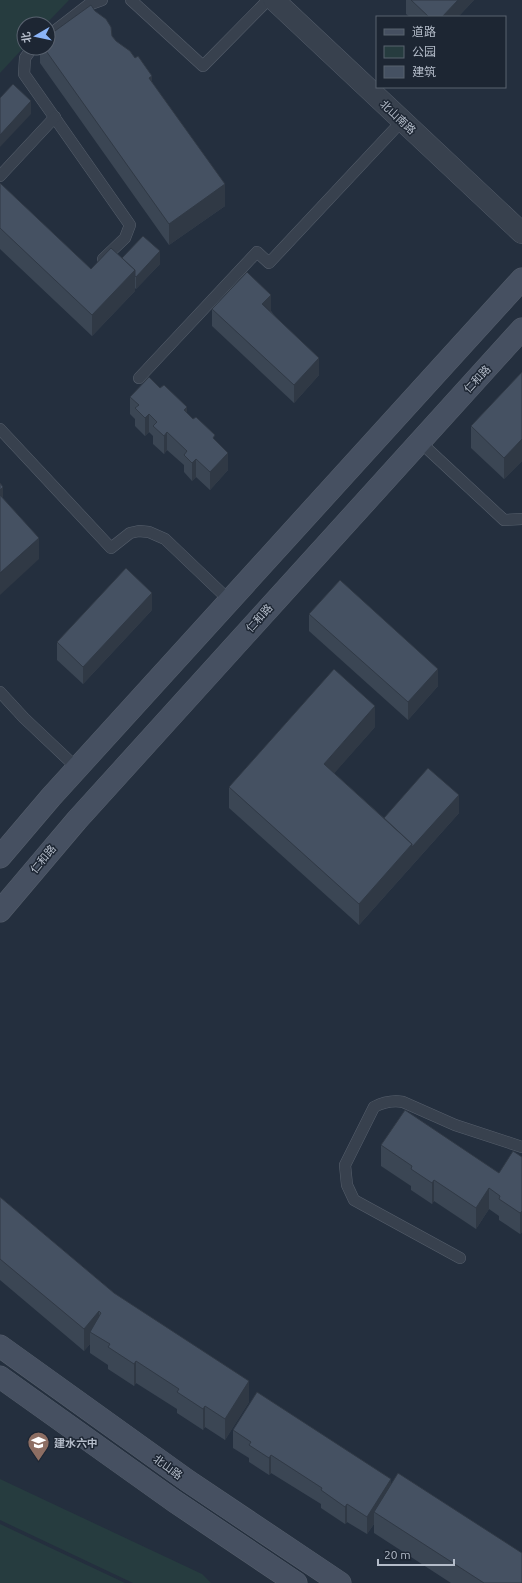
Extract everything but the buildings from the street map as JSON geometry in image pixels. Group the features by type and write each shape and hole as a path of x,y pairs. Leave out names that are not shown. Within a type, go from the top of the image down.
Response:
{"main road":[{"path":"0,857 77,768 522,279"},
{"name":"仁和路","path":"0,911 76,820 522,329"},
{"name":"北山路","path":"0,1346 188,1481 340,1583"},
{"path":"0,1377 174,1501 296,1583"}],"street":[{"name":"北山南路","path":"274,0 522,233"}],"lane":[{"path":"56,30 88,5 102,0"},
{"path":"131,0 203,66 268,0"},
{"path":"26,56 24,74 130,225 125,238 93,269"},
{"path":"0,176 55,117"},
{"path":"139,378 257,252 268,263 402,121"},
{"path":"0,429 111,548 130,533 139,531 149,532 165,539 229,600"},
{"path":"419,441 504,520 522,520"},
{"path":"0,692 24,718 77,768"},
{"path":"460,1258 354,1200 347,1185 345,1165 374,1107 386,1102 403,1102 454,1125 522,1147"}],"green space":[{"path":"0,0 69,0 54,16 16,16 16,56 0,73"},
{"path":"0,1479 202,1574 211,1583 133,1583 0,1520"},
{"path":"0,1524 125,1583 0,1583"}],"place":[{"name":"建水六中","path":"38,1462"}]}
